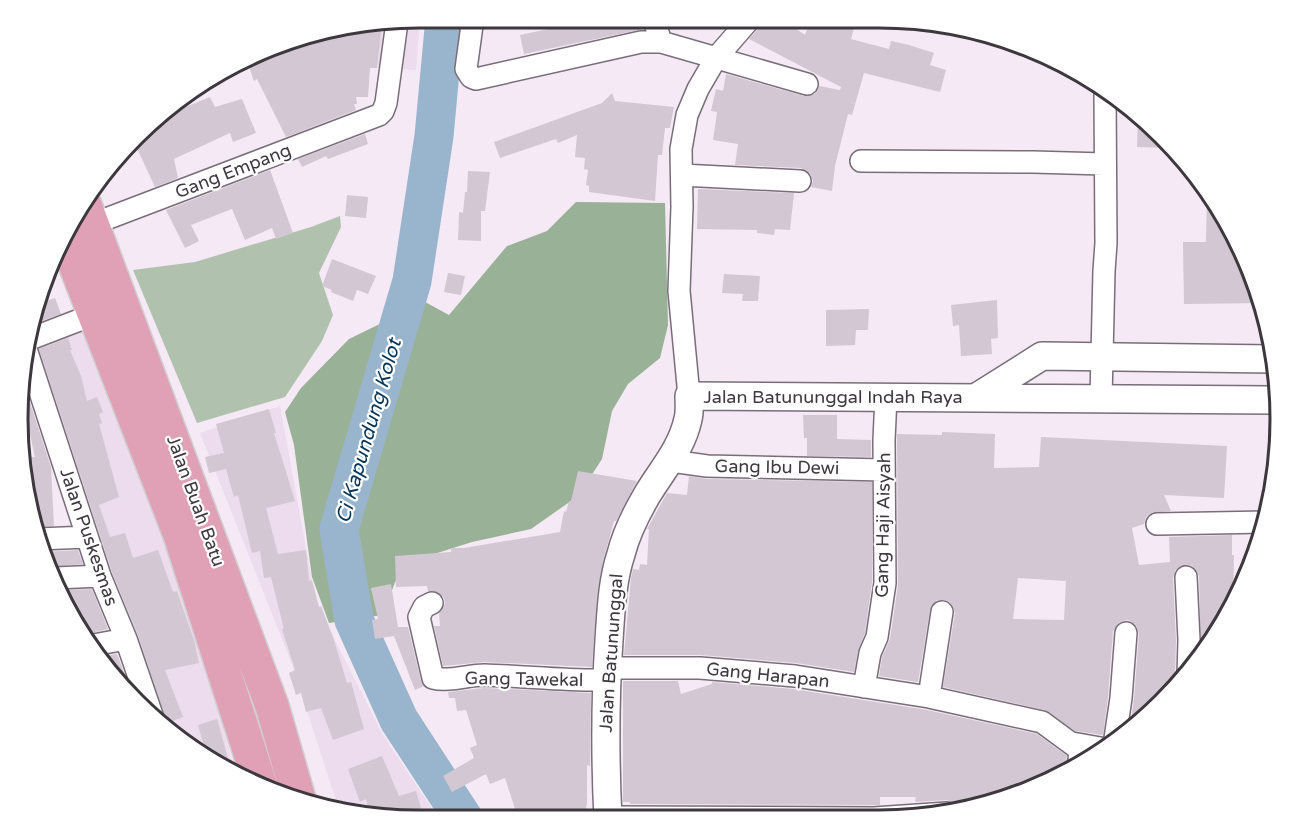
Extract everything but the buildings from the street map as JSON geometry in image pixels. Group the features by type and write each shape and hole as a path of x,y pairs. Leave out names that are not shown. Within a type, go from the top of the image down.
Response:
{"main road":[{"name":"Jalan Buah Batu","path":"81,224 94,314 180,535 257,775"},
{"name":"Jalan Buah Batu","path":"81,224 272,706 297,791"}],"street":[{"path":"472,28 466,69 471,77 476,79 640,42 661,42 807,84"},
{"path":"657,28 661,42"},
{"path":"689,396 679,291 681,149 687,116 698,89 716,58 742,28"},
{"name":"Gang Empang","path":"82,223 373,118 383,111 386,104 397,29"},
{"path":"1101,398 1106,243 1105,100"},
{"path":"861,161 1104,164"},
{"path":"681,175 800,181"},
{"path":"38,336 94,314"},
{"name":"Jalan Batununggal Indah Raya","path":"977,397 1042,356 1266,359"},
{"name":"Jalan Puskesmas","path":"32,368 100,576 126,639 147,699"},
{"name":"Jalan Batununggal Indah Raya","path":"689,396 1270,400"},
{"name":"Jalan Batununggal","path":"608,810 605,747 613,589 621,553 647,496 671,461 683,438 689,418 689,396"},
{"name":"Gang Haji Aisyah","path":"864,687 870,653 877,638 885,583 886,396"},
{"name":"Gang Ibu Dewi","path":"671,461 707,466 884,470"},
{"path":"1157,524 1257,522"},
{"path":"47,539 87,537"},
{"path":"62,578 100,576"},
{"path":"1186,577 1188,660"},
{"name":"Gang Tawekal","path":"432,603 424,607 419,617 433,678 443,680 483,675 572,681 607,674"},
{"path":"929,697 942,612"},
{"path":"1115,732 1122,698 1126,633"},
{"path":"99,644 126,639"},
{"name":"Gang Harapan","path":"607,674 700,668 795,676 929,697 1042,722 1076,754"}],"shaded area":[{"path":"419,28 416,70 264,61 294,49 343,36"},
{"path":"82,327 194,619 232,762 181,730 148,701 34,357 37,340"},
{"path":"280,406 316,603 383,735 433,810 394,810 336,801 292,664 200,433"}],"green space":[{"path":"576,202 665,203 668,325 660,358 628,384 612,411 602,459 578,496 531,529 472,542 412,561 396,580 382,615 329,623 312,577 294,445 285,412 301,388 349,339 425,302 449,315 507,246 547,231"},
{"path":"340,216 341,227 319,273 333,315 322,341 285,397 197,423 133,270 195,262"}],"waterway":[{"name":"Ci Kapundung Kolot","path":"444,28 434,136 412,281 339,529 354,620 399,720 458,810"}]}
